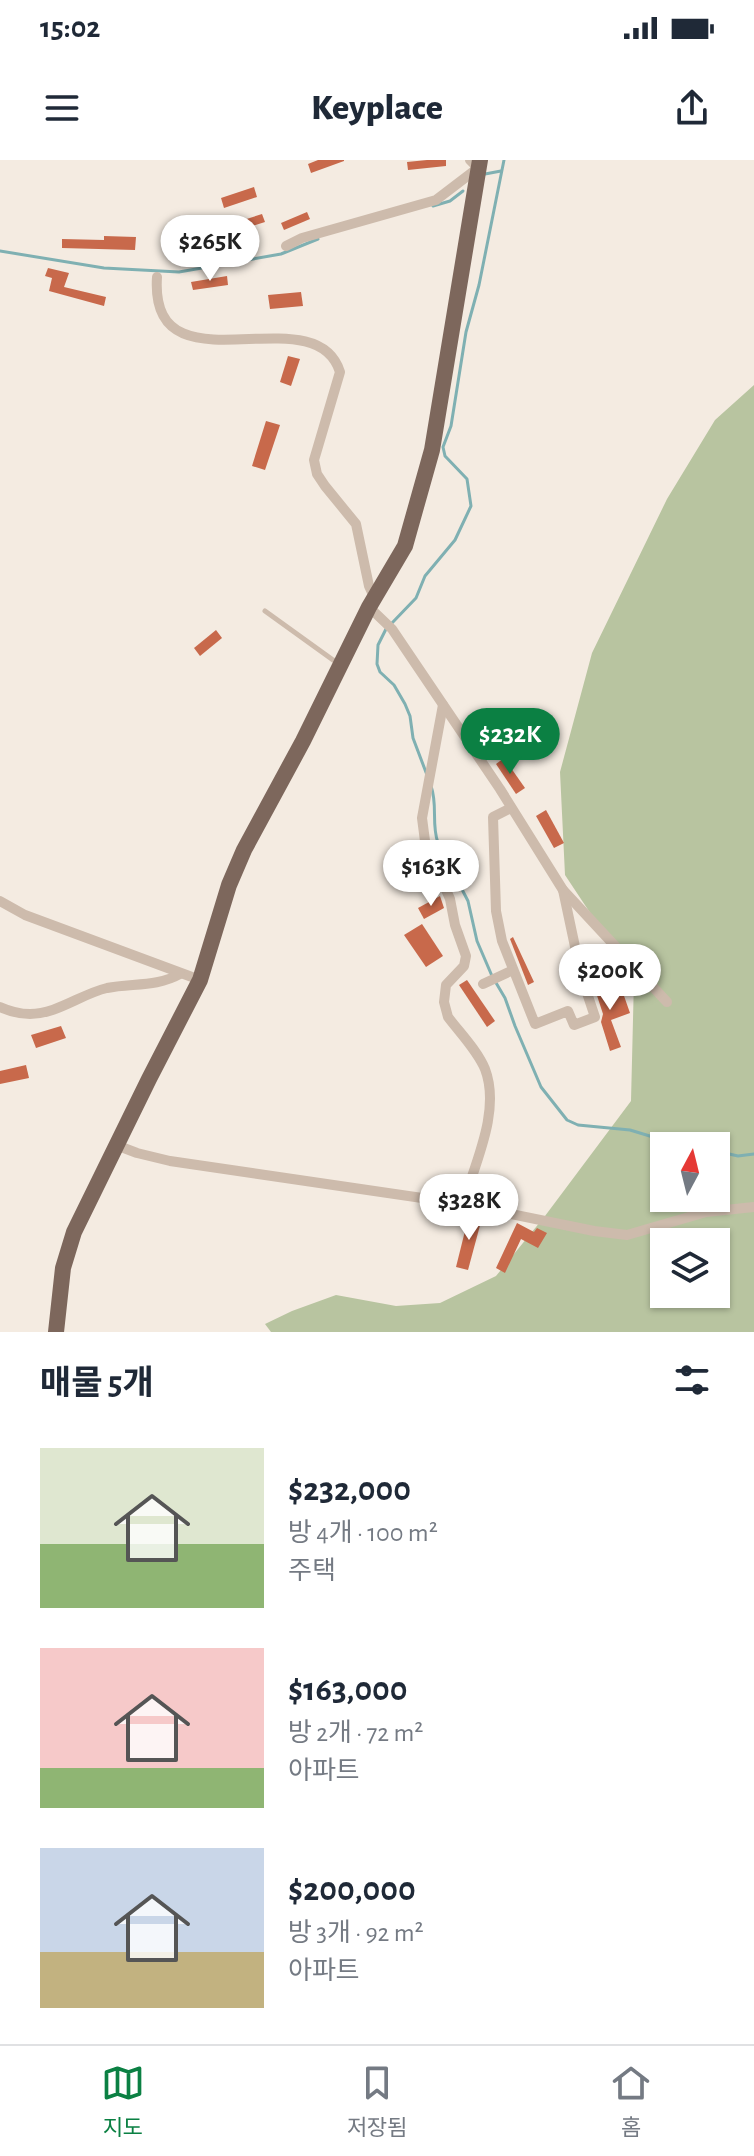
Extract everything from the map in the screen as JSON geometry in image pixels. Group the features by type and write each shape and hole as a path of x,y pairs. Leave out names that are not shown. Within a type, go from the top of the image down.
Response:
{"main road":[{"path":"56,1332 66,1253 116,1145 200,980 229,885 244,850 303,741 372,602 405,546 428,467 476,163"}],"street":[{"path":"286,246 302,238 436,200 476,163"},
{"path":"157,277 157,295 162,313 170,324 183,332 211,340 293,338 331,354 340,372 314,460 317,474 356,524 372,602 563,890 667,1002"},
{"path":"443,705 423,809 423,830 450,899 466,956 464,966 446,985 445,1010 485,1070 491,1096 487,1125 463,1204"},
{"path":"511,808 493,817 496,911 502,941 535,1024 568,1011 574,1025 595,1017 581,975 563,890"},
{"path":"0,901 25,915 200,980"},
{"path":"490,981 513,970"},
{"path":"0,1007 31,1014 49,1011 106,988 153,984 180,974"},
{"path":"116,1145 170,1161 463,1204 627,1235 706,1212 754,1207"}],"lane":[{"path":"265,611 333,660 341,662"}],"green space":[{"path":"754,385 754,1332 271,1332 265,1324 336,1295 396,1306 440,1303 496,1276 631,1101 634,979 565,875 560,772 592,653 667,499 715,420"}],"building":[{"path":"318,160 344,161 311,173 308,164"},
{"path":"446,160 446,166 408,170 407,162"},
{"path":"254,187 257,197 224,208 221,198"},
{"path":"307,212 310,219 284,230 281,223"},
{"path":"262,214 265,222 230,233 228,225"},
{"path":"210,231 212,239 166,255 163,246"},
{"path":"104,236 136,237 135,250 62,248 62,239 104,240"},
{"path":"48,268 69,273 64,287 106,297 104,306 49,291 52,278 45,276"},
{"path":"227,276 228,285 193,290 191,282"},
{"path":"301,292 303,306 270,309 268,295"},
{"path":"288,356 300,359 291,386 280,382"},
{"path":"266,421 280,425 265,470 252,466"},
{"path":"216,630 222,638 200,656 194,648"},
{"path":"504,758 525,788 516,794 496,764"},
{"path":"546,810 564,843 554,848 536,816"},
{"path":"440,896 444,908 424,919 418,908"},
{"path":"422,924 443,956 426,967 404,935"},
{"path":"513,937 534,982 528,985 510,939"},
{"path":"593,966 604,1000 623,993 630,1013 611,1020 621,1047 610,1051 601,1022 603,1014 588,968"},
{"path":"467,980 495,1021 487,1027 459,985"},
{"path":"61,1026 66,1038 36,1048 31,1035"},
{"path":"26,1065 29,1078 0,1084 0,1071"},
{"path":"469,1215 482,1218 468,1270 456,1267"},
{"path":"517,1223 534,1232 537,1228 547,1233 538,1248 521,1239 505,1273 496,1268"}],"waterway":[{"path":"392,623 416,598 425,576 455,540 471,506 467,479 445,456 443,447 451,426 466,332 479,285 504,160"},
{"path":"485,174 501,171"},
{"path":"433,206 450,201 463,191"},
{"path":"0,251 104,268 179,272 281,254 318,239"},
{"path":"386,629 378,645 377,664 405,704 413,738 427,775"},
{"path":"431,786 438,843 468,901 477,941 505,998 541,1087 567,1120 578,1125 630,1130 650,1136"},
{"path":"730,1154 754,1154"}]}
